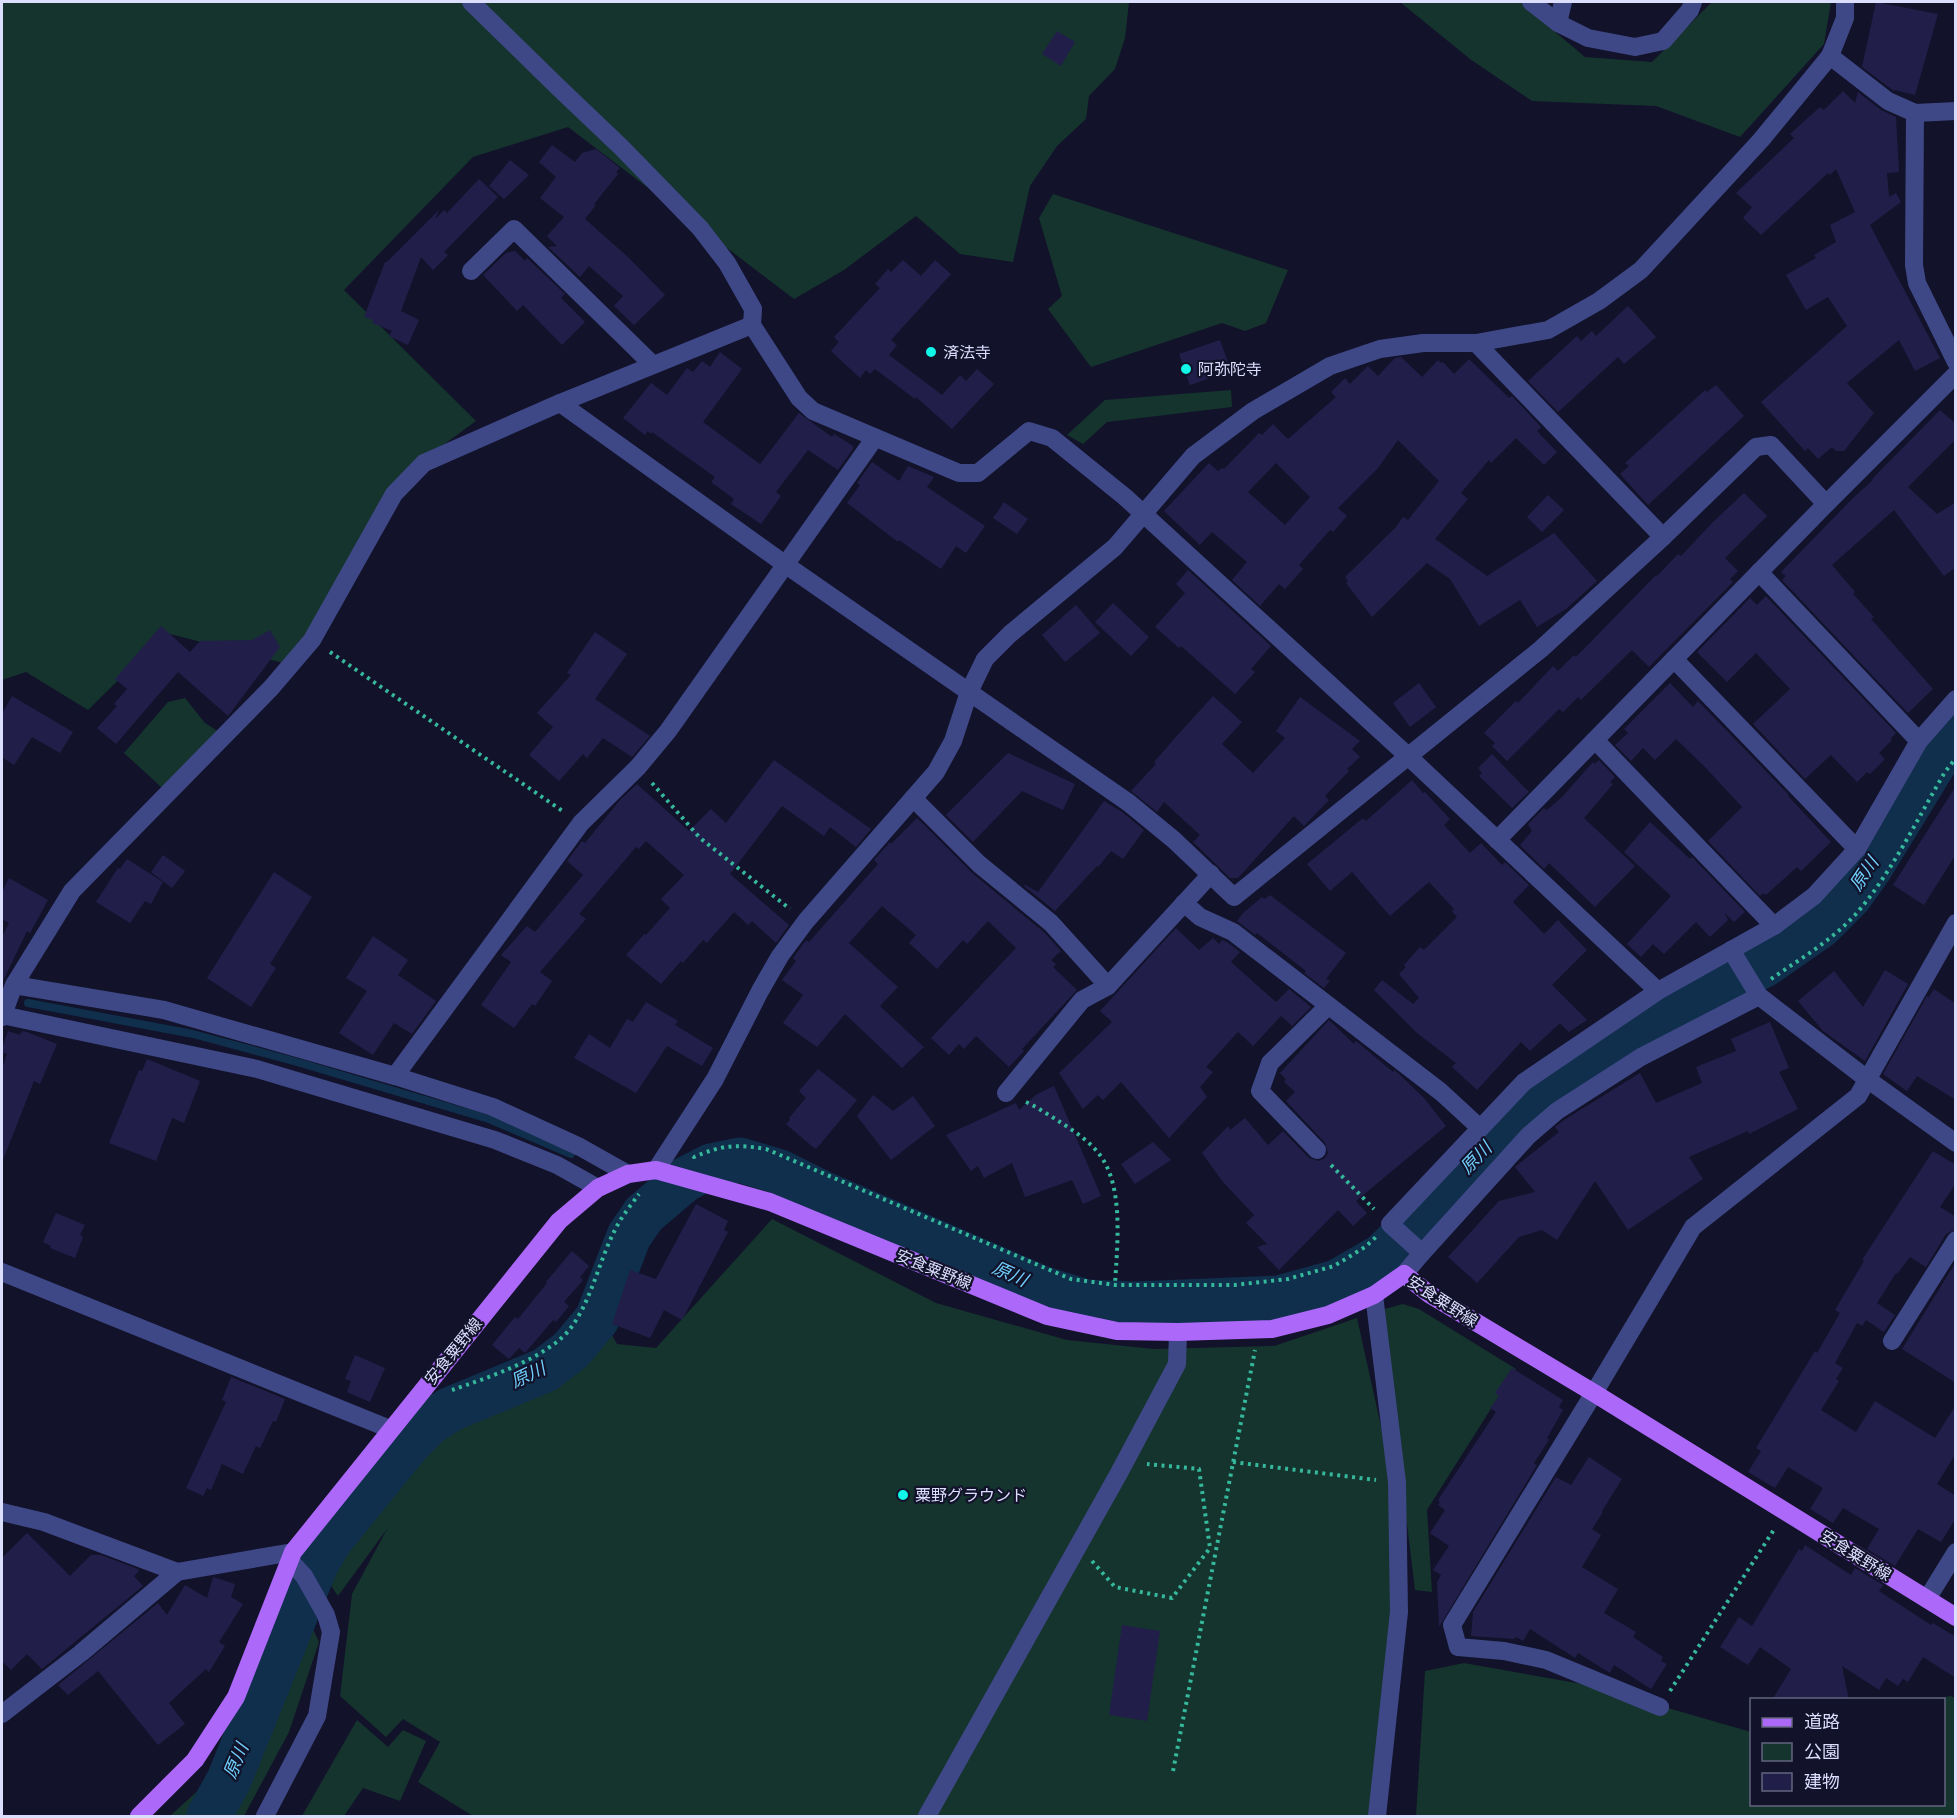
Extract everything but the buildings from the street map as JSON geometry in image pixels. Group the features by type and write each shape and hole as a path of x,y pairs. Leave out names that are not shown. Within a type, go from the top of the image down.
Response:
{"main road":[{"name":"安食粟野線","path":"139,1816 195,1760 236,1697 291,1557 411,1402 559,1221 598,1188 628,1174 664,1172 770,1202 1047,1316 1117,1331 1272,1329 1328,1315 1374,1295 1404,1274 1429,1294 1594,1393 1956,1617"}],"street":[{"path":"471,2 621,147 700,228 727,264 753,309 752,325 799,398 813,411 874,439 959,473 978,472 1029,431 1052,438 1125,497 1409,757 1658,991"},
{"path":"1531,2 1558,23 1588,38 1635,47 1662,40 1690,10 1693,2"},
{"path":"1558,23 1563,2"},
{"path":"664,1172 675,1138 716,1079 780,956 806,921 936,772 953,741 969,692 985,659 1010,634 1115,547 1194,456 1253,411 1330,366 1380,349 1423,343 1476,343 1548,330 1599,301 1641,270 1761,140 1830,56 1845,18 1845,2"},
{"path":"1830,56 1888,101 1915,113 1956,111"},
{"path":"1915,113 1914,265 1917,283 1956,362"},
{"path":"471,271 514,229 653,365"},
{"path":"598,1188 557,1165 495,1140 257,1069 2,1016 14,985 72,891 271,688 312,640 394,494 424,463 560,403 752,325"},
{"path":"1476,343 1663,537"},
{"path":"1497,840 1956,374"},
{"path":"560,403 786,565 1129,803 1174,840 1234,897 1541,649 1663,537 1756,447 1771,445 1826,504"},
{"path":"395,1076 581,823 638,767 668,731 874,439"},
{"path":"1759,572 1919,741"},
{"path":"1674,659 1857,849"},
{"path":"1419,1251 1392,1227 1479,1127 1524,1082 1658,991 1774,926 1814,896 1857,849 1919,741 1956,699"},
{"path":"1595,740 1774,926"},
{"path":"914,798 979,864 1051,923 1108,986"},
{"path":"1006,1093 1082,1000 1108,986 1211,874"},
{"path":"1184,903 1200,917 1233,932 1441,1092 1479,1127"},
{"path":"1660,1707 1546,1660 1504,1651 1458,1647 1452,1625 1693,1227 1858,1096 1956,923"},
{"path":"1731,950 1756,992 1867,1079 1956,1143"},
{"path":"14,985 164,1010 395,1076 493,1107 580,1147 628,1174"},
{"path":"1404,1274 1419,1251 1528,1136 1557,1111 1641,1057 1756,992"},
{"path":"1317,1150 1260,1091 1270,1063 1328,1006"},
{"path":"1892,1341 1956,1240"},
{"path":"2,1272 390,1429"},
{"path":"1374,1295 1397,1482 1399,1612 1377,1816"},
{"path":"927,1816 1177,1364 1178,1332"},
{"path":"2,1512 44,1522 177,1572 291,1557 326,1615 332,1632 317,1716 265,1816"},
{"path":"1927,1599 1956,1552"},
{"path":"2,1714 81,1653 177,1572"}],"path":[{"path":"312,640 581,823"},
{"path":"1756,992 1771,979 1820,947 1854,915 1882,879 1945,772 1956,758"},
{"path":"638,767 700,838 806,921"},
{"path":"1006,1093 1030,1103 1070,1128 1095,1148 1105,1162 1114,1187 1117,1235 1115,1285"},
{"path":"675,1138 694,1157 711,1149 740,1144 766,1149 1071,1279 1115,1285 1234,1285 1288,1280 1334,1266 1365,1248 1392,1227 1317,1150"},
{"path":"411,1402 482,1380 550,1348 569,1329 580,1312 616,1228 664,1172"},
{"path":"1173,1771 1259,1330"},
{"path":"1233,1462 1397,1482"},
{"path":"1078,1546 1115,1587 1172,1598 1210,1548 1198,1469 1122,1467"},
{"path":"1660,1707 1786,1511"}],"green space":[{"path":"2,2 1129,2 1125,38 1115,69 1089,96 1086,119 1057,146 1030,186 1013,262 960,254 916,216 844,270 794,299 568,127 473,157 344,290 476,421 405,473 287,664 166,633 88,710 26,672 2,680"},
{"path":"1400,2 1520,2 1585,57 1652,62 1712,2 1831,2 1824,44 1740,137 1656,106 1532,101 1470,59"},
{"path":"1053,194 1288,270 1266,323 1245,331 1222,323 1091,367 1048,309 1062,296 1039,218"},
{"path":"1231,390 1232,407 1107,422 1083,444 1067,435 1105,400"},
{"path":"185,698 205,723 219,732 170,795 124,753 168,702"},
{"name":"粟野グラウンド","path":"772,1219 936,1303 1067,1340 1154,1349 1274,1346 1357,1318 1390,1467 1396,1577 1372,1816 473,1816 418,1782 440,1742 403,1719 386,1737 340,1696 352,1594 387,1529 338,1596 313,1559 408,1432 461,1397 575,1351 590,1322 609,1330 617,1344 656,1348"},
{"path":"1403,1304 1419,1309 1516,1369 1427,1510 1432,1592 1415,1590 1381,1310"},
{"path":"298,1596 319,1642 289,1732 244,1816 170,1816 204,1785 238,1726"},
{"path":"1464,1663 1588,1685 1750,1732 1750,1806 1945,1806 1945,1698 1939,1698 1951,1696 1955,1698 1955,1816 1416,1816 1425,1671"},
{"path":"357,1720 388,1747 403,1730 426,1741 400,1801 363,1788 344,1816 302,1816"}],"waterway":[{"name":"原川","path":"209,1816 229,1780 316,1564 331,1539 408,1444 430,1422 451,1409 545,1370 571,1350 597,1319 629,1236 644,1214 684,1180 711,1166 740,1160 780,1172 824,1194 1041,1288 1086,1302 1134,1304 1279,1298 1337,1282 1382,1256 1431,1209 1518,1115 1637,1031 1764,965 1820,926 1850,896 1870,868 1950,737 1956,732"},
{"path":"28,1003 193,1034 297,1062 489,1119 571,1154"}],"place":[{"name":"済法寺","path":"931,352"},
{"name":"阿弥陀寺","path":"1186,369"},
{"name":"粟野グラウンド","path":"903,1495"}]}
